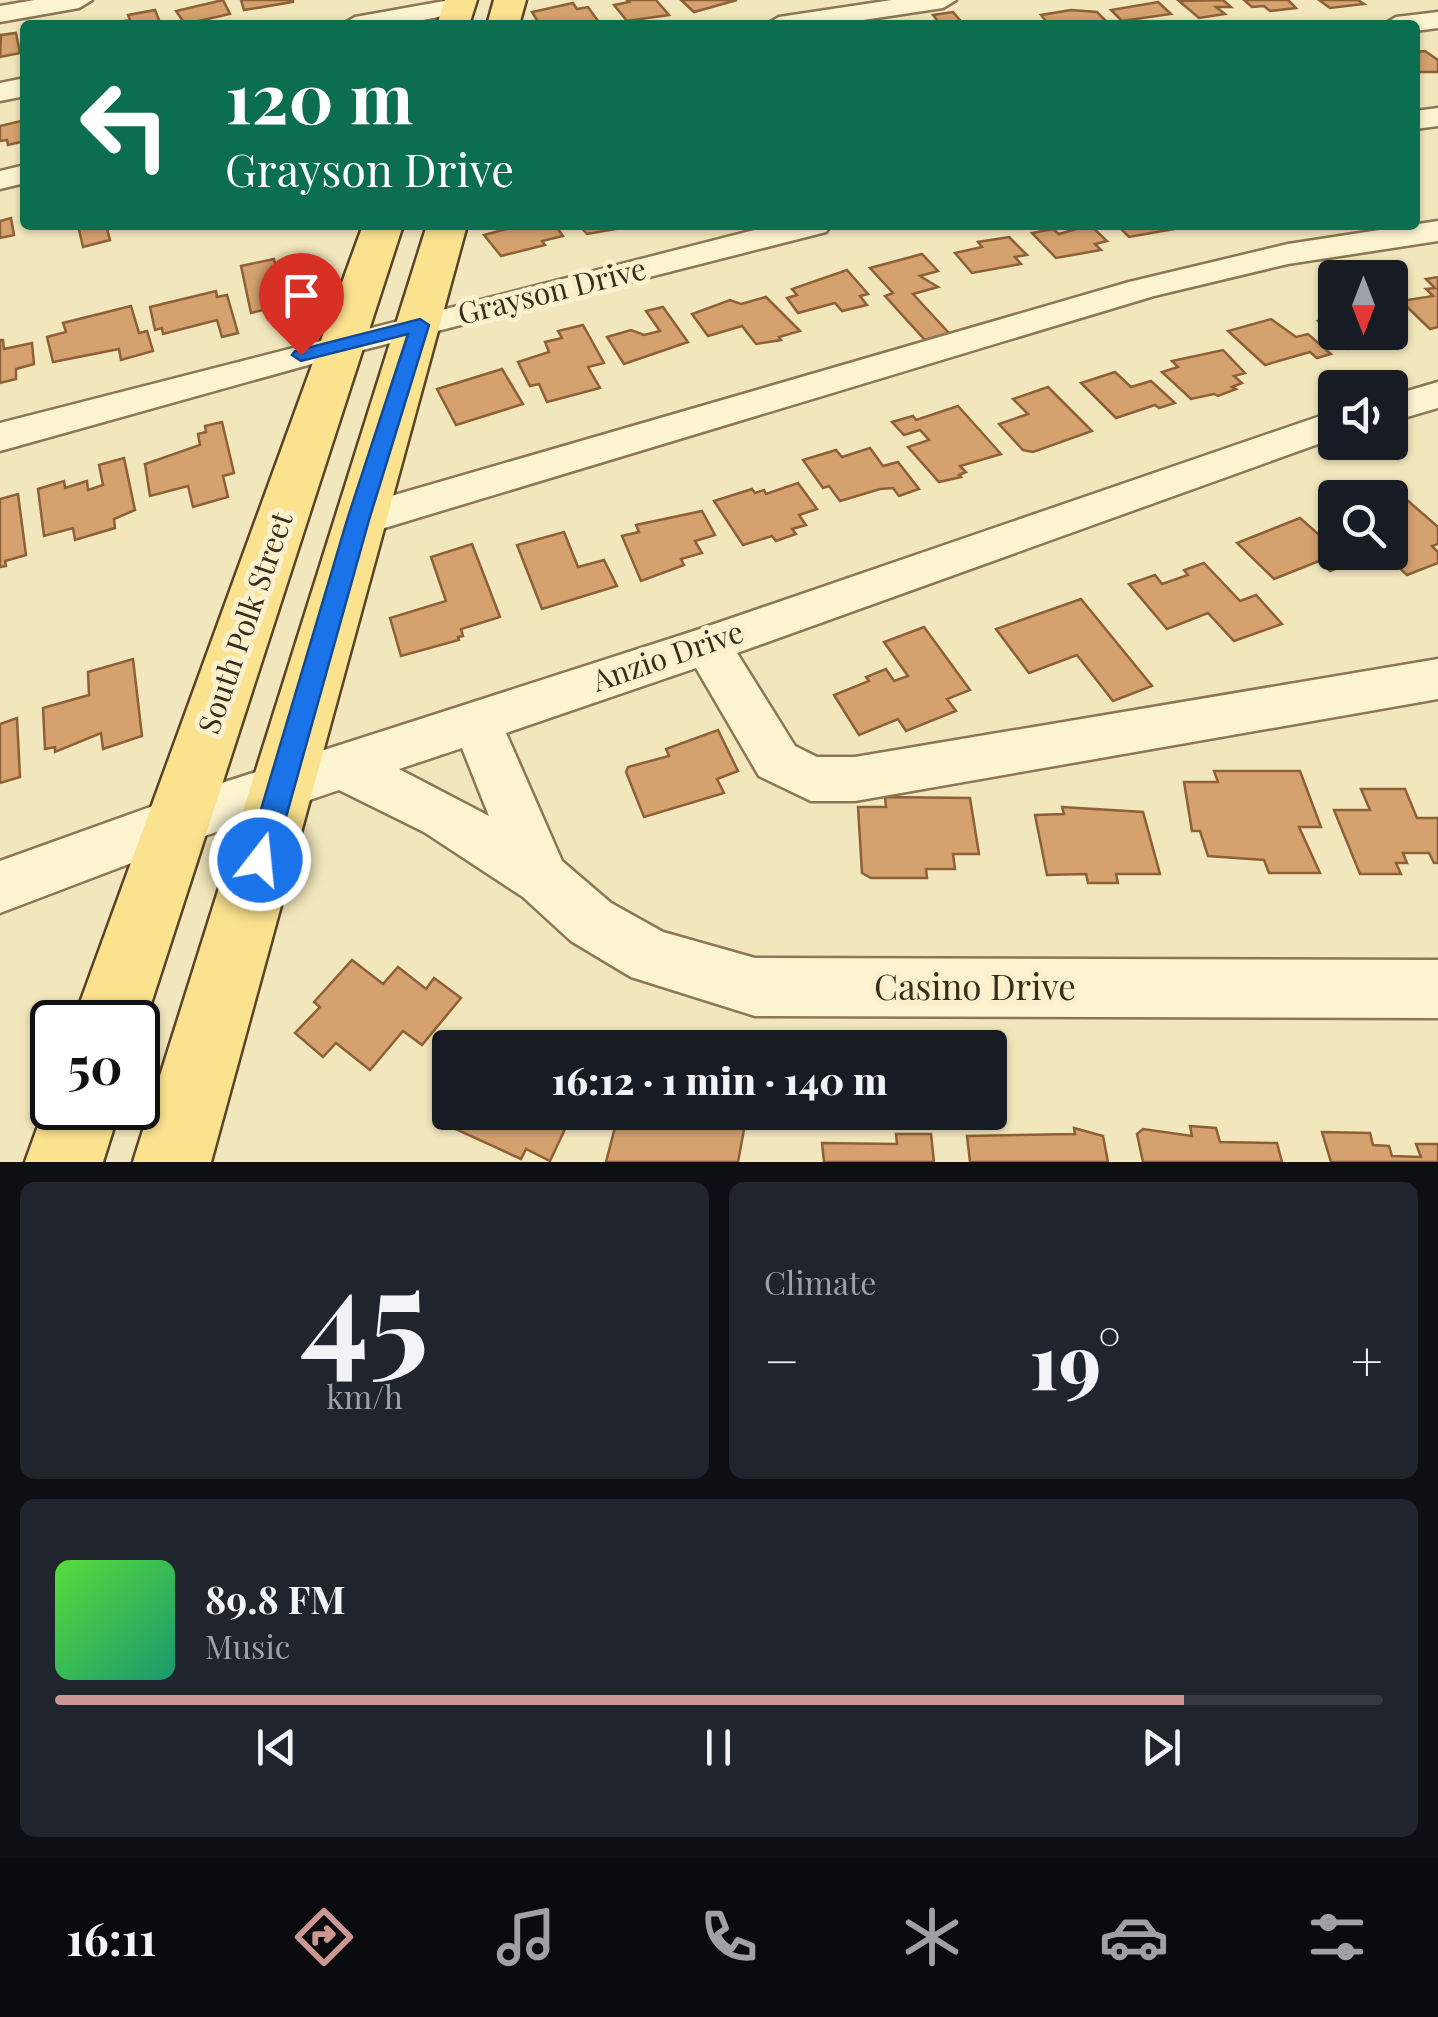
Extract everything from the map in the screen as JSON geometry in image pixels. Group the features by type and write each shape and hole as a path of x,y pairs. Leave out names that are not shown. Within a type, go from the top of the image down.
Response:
{"main road":[{"name":"South Polk Street","path":"117,1000 381,230"},
{"path":"172,1162 311,777 358,520 446,230"},
{"path":"64,1162 75,1130"}],"street":[{"path":"0,14 79,0"},
{"path":"812,20 942,0"},
{"path":"390,20 457,10"},
{"name":"Grayson Drive","path":"0,437 339,345 794,230"},
{"path":"358,520 846,378 1150,284 1310,246 1438,231"},
{"path":"1408,404 1438,396"},
{"name":"Anzio Drive","path":"0,888 178,821 707,645 1318,430"},
{"path":"707,645 777,761 811,779 855,780 1438,679"},
{"name":"Casino Drive","path":"476,722 542,880"},
{"name":"Casino Drive","path":"311,777 443,815 542,880 591,922 651,957 755,987 1438,989"}],"building":[{"path":"223,0 230,14 182,20 176,11"},
{"path":"241,0 293,0 293,2 244,10"},
{"path":"656,0 669,15 626,20 614,5"},
{"path":"681,0 737,0 694,12"},
{"path":"1223,0 1231,7 1216,7 1225,14 1199,18 1179,1"},
{"path":"1244,0 1288,0 1296,8 1270,11 1264,6 1252,7"},
{"path":"1319,0 1358,0 1364,4 1330,8"},
{"path":"1158,2 1171,14 1121,20 1111,10"},
{"path":"573,3 577,9 588,7 597,20 537,20 532,12"},
{"path":"155,10 159,20 130,20 128,15"},
{"path":"1071,10 1097,12 1105,20 1045,20 1041,15"},
{"path":"953,12 960,20 937,20 933,15"},
{"path":"16,33 20,53 0,57 1,35"},
{"path":"1420,52 1438,60 1438,72 1420,72"},
{"path":"20,121 20,142 8,145 7,140 0,141 0,126"},
{"path":"11,218 14,235 0,238 0,221"},
{"path":"79,230 107,230 110,240 83,247"},
{"path":"502,230 559,230 563,236 542,241 545,245 501,256 484,235"},
{"path":"1054,230 1059,234 1095,230 1107,241 1095,244 1101,250 1056,258 1032,233"},
{"path":"1122,230 1169,230 1129,237"},
{"path":"1009,237 1027,255 1015,257 1021,264 972,273 955,253 982,247 978,242"},
{"path":"922,254 938,271 920,276 938,287 913,294 949,333 925,340 885,296 893,293 870,268"},
{"path":"274,259 278,276 326,266 331,281 311,285 314,297 251,313 241,266"},
{"path":"847,270 868,294 860,296 867,305 842,311 835,303 798,313 787,298 797,295 792,289"},
{"path":"1438,277 1438,327 1430,329 1408,308 1408,300 1433,296 1426,289 1435,288 1426,279"},
{"path":"216,291 217,297 227,295 238,333 222,337 217,320 163,334 162,328 155,330 150,307"},
{"path":"766,297 800,331 779,337 781,340 756,344 742,326 708,336 692,314 730,300 741,304"},
{"path":"131,306 139,333 147,331 153,351 121,360 119,349 53,362 47,337 66,332 63,323"},
{"path":"663,307 688,342 624,364 607,337 631,330 644,335 660,331 646,311"},
{"path":"1271,319 1296,337 1308,334 1318,343 1318,350 1331,354 1317,358 1310,352 1265,365 1228,331"},
{"path":"583,325 604,363 588,367 600,388 547,402 539,384 530,386 518,362 549,352 545,342 562,338 558,331"},
{"path":"0,340 4,349 32,343 34,364 16,369 16,379 0,383"},
{"path":"1223,350 1245,373 1234,376 1242,383 1232,387 1236,389 1218,396 1191,399 1162,372 1178,367 1172,361"},
{"path":"502,369 523,404 456,425 437,389"},
{"path":"1115,372 1131,387 1151,381 1175,403 1116,418 1081,383"},
{"path":"1048,387 1092,431 1033,452 1023,450 999,424 1028,414 1013,399"},
{"path":"958,406 1001,454 960,466 966,472 961,477 939,482 908,447 929,440 920,430 904,435 892,422 913,416 916,420"},
{"path":"222,422 234,473 223,476 228,497 193,507 188,486 150,496 145,464 200,445 198,434 206,432 205,426"},
{"path":"870,448 883,466 898,462 919,489 899,496 893,488 880,489 840,501 829,486 823,488 803,460 836,450 842,457"},
{"path":"124,458 135,510 114,519 115,528 75,540 73,528 44,536 38,489 64,481 65,488 87,481 88,490 103,485 99,465"},
{"path":"798,483 817,509 799,515 806,525 792,529 796,534 776,541 772,536 743,545 714,501 752,489 755,493 764,490 766,494"},
{"path":"18,494 26,555 5,561 6,566 0,567 0,499"},
{"path":"1408,501 1438,527 1438,544 1432,546 1438,552 1438,563 1407,575 1402,570 1408,570"},
{"path":"702,511 715,535 695,541 702,553 681,559 684,565 641,581 622,536 639,532 636,525"},
{"path":"1300,518 1318,534 1318,561 1274,579 1237,543"},
{"path":"564,532 578,567 604,560 617,586 542,609 517,545"},
{"path":"472,544 500,617 461,629 463,636 459,640 401,656 390,618 446,601 431,557"},
{"path":"1204,563 1240,601 1256,595 1282,624 1234,641 1208,613 1167,629 1129,584 1155,575 1162,584 1188,575 1184,570"},
{"path":"1081,599 1152,686 1113,701 1077,655 1029,673 996,629"},
{"path":"924,627 970,690 947,699 956,711 906,731 898,719 859,735 834,695 869,681 866,677 886,669 894,681 908,676 884,642"},
{"path":"133,659 142,736 103,749 101,733 55,752 55,747 45,749 43,708 89,695 88,672"},
{"path":"17,718 20,777 0,783 0,724"},
{"path":"718,730 738,771 717,779 724,793 644,817 626,772 628,767 669,756 666,749"},
{"path":"1214,771 1300,771 1321,827 1299,827 1320,873 1269,873 1264,860 1208,856 1200,831 1192,831 1184,782 1218,782"},
{"path":"1361,789 1405,789 1417,818 1438,818 1438,863 1429,853 1403,853 1407,863 1396,863 1401,874 1360,874 1334,810 1370,810"},
{"path":"885,797 970,798 979,854 953,854 955,869 926,869 927,878 871,878 862,873 858,807 886,807"},
{"path":"1062,807 1143,812 1160,874 1116,874 1118,883 1088,883 1086,874 1047,875 1035,815 1064,814"},
{"path":"352,960 383,984 398,967 426,989 434,978 461,998 422,1045 403,1031 370,1070 336,1043 323,1057 295,1033 320,1007 314,1002"},
{"path":"1190,1126 1216,1128 1220,1142 1277,1143 1282,1162 1143,1162 1137,1134 1143,1129 1192,1136"},
{"path":"1074,1128 1103,1136 1108,1162 970,1162 967,1136 1075,1134"},
{"path":"458,1130 565,1130 550,1161 526,1149 521,1159"},
{"path":"614,1130 744,1130 738,1162 606,1162"},
{"path":"1322,1132 1370,1133 1373,1145 1389,1146 1392,1156 1421,1157 1416,1144 1438,1144 1438,1162 1331,1162"},
{"path":"896,1134 931,1134 934,1162 824,1162 822,1143 897,1144"}],"route":[{"path":"260,860 358,520 420,325 301,355"}]}
